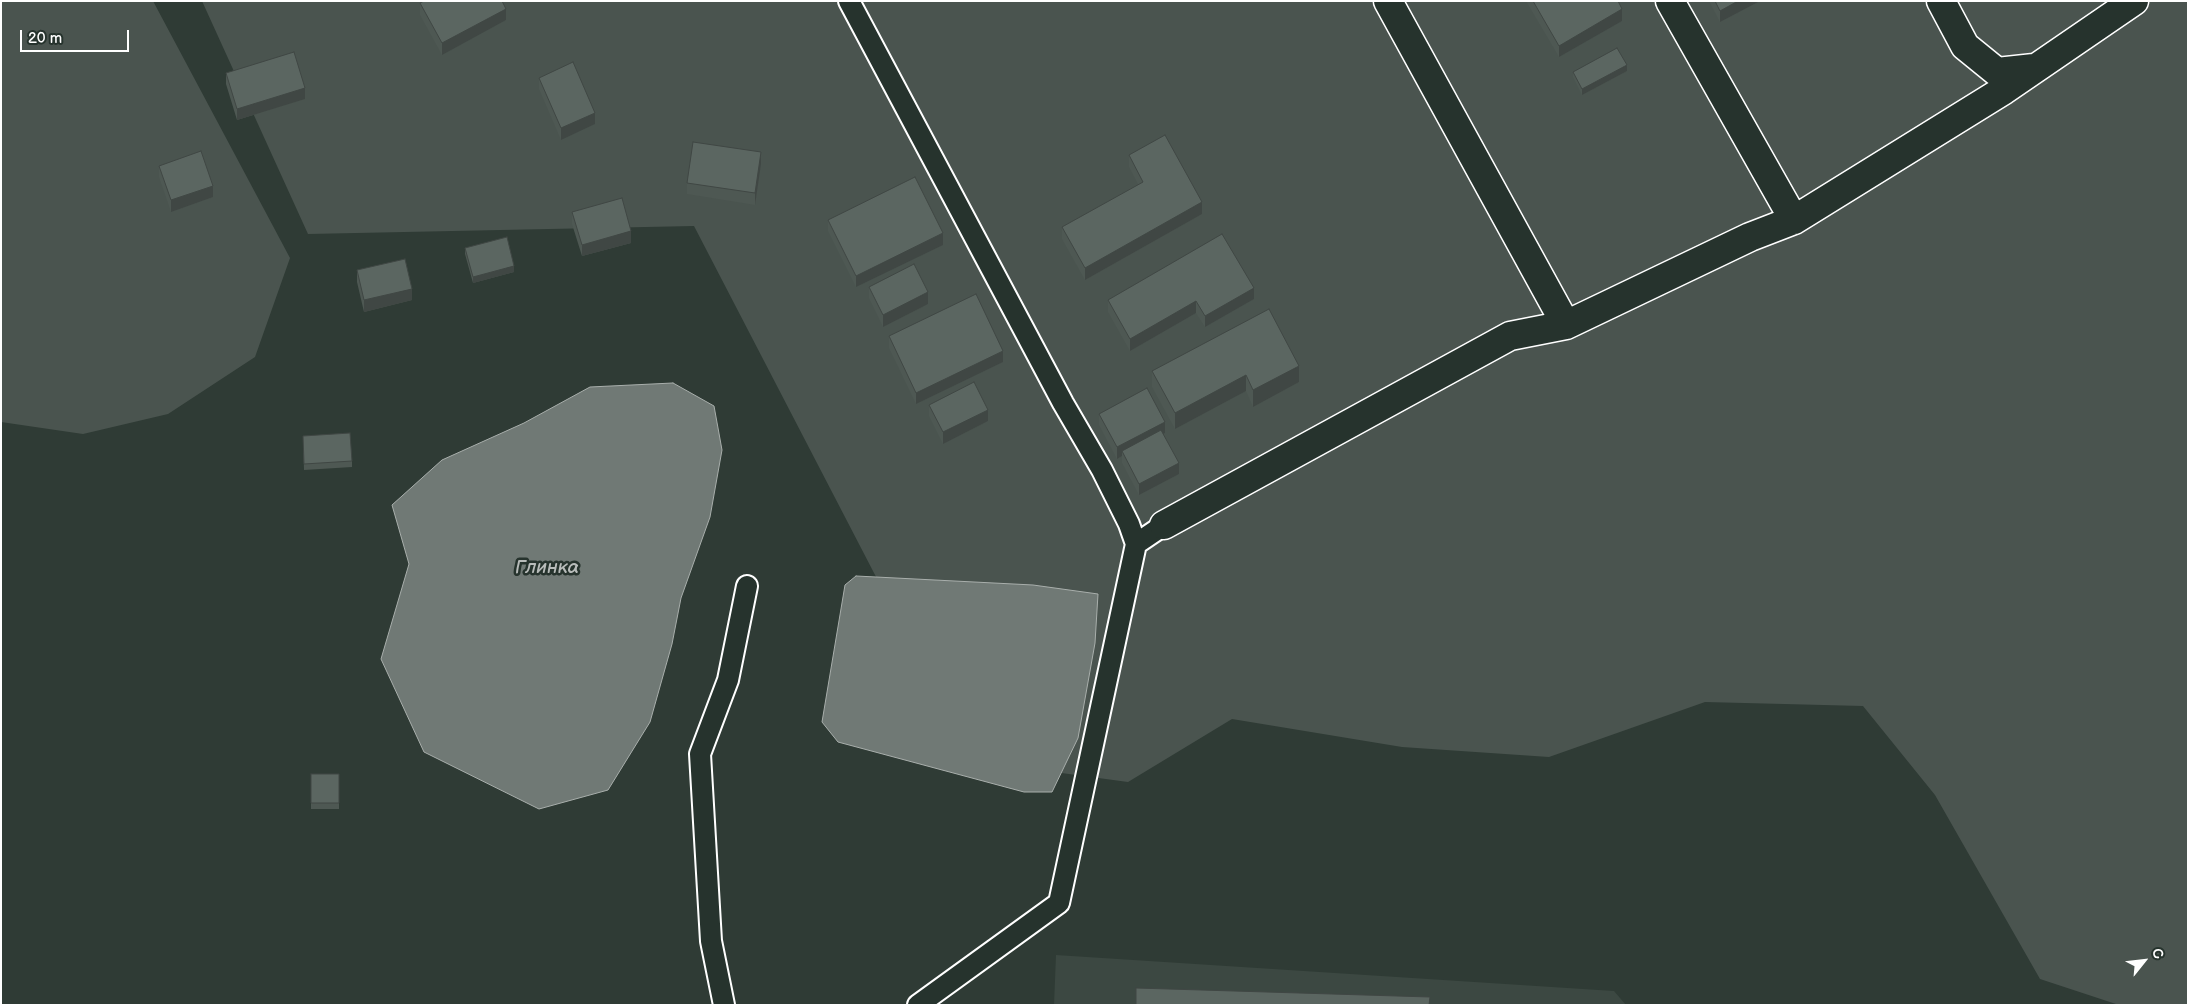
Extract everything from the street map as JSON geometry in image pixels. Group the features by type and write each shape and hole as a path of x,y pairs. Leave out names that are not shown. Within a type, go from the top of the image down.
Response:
{"street":[{"path":"1388,1 1566,325"},
{"path":"1670,1 1794,220"},
{"path":"1941,1 1965,46 1997,72 2035,68"},
{"path":"1164,525 1510,336 1566,325 1750,237 1794,220 2004,90 2134,1"}],"lane":[{"path":"849,1 1063,403 1102,470 1129,524 1136,544 1058,903 918,1005"},
{"path":"1136,544 1164,525"},
{"path":"724,1005 711,942 700,754 728,680 747,586"}],"shaded area":[{"path":"1,1 153,1 290,258 255,357 168,414 83,434 1,422"},
{"path":"202,1 2188,1 2188,1005 2119,1005 2040,979 1935,795 1863,706 1705,702 1549,757 1402,747 1232,719 1128,782 958,759 901,625 694,226 308,234"},
{"path":"1056,955 1614,991 1626,1005 1054,1005"}],"water":[{"name":"Глинка","path":"673,383 714,406 722,450 710,517 681,598 672,644 650,722 608,790 539,809 424,752 381,659 409,564 392,505 442,460 524,423 590,387"},
{"path":"856,576 1033,585 1098,594 1095,643 1078,738 1052,792 1024,792 838,742 822,722 845,585"}],"building":[{"path":"424,1 502,1 506,9 442,43 420,3"},
{"path":"1533,1 1618,1 1622,9 1559,46"},
{"path":"1715,1 1738,1 1720,11"},
{"path":"1617,48 1627,65 1582,89 1573,72"},
{"path":"294,52 305,88 237,109 226,73"},
{"path":"573,62 595,113 561,128 539,78"},
{"path":"1165,135 1202,202 1085,268 1062,227 1143,182 1129,155"},
{"path":"693,142 761,152 755,193 687,183"},
{"path":"201,151 213,186 171,200 159,166"},
{"path":"915,177 943,233 856,276 828,220"},
{"path":"622,198 631,231 582,245 572,212"},
{"path":"1222,234 1254,288 1205,316 1196,301 1130,339 1108,300"},
{"path":"507,237 514,266 473,277 465,248"},
{"path":"405,259 412,289 364,300 357,270"},
{"path":"914,264 928,292 883,315 869,287"},
{"path":"976,294 1003,351 916,393 889,336"},
{"path":"1269,309 1299,366 1253,390 1246,375 1175,413 1152,371"},
{"path":"974,382 988,410 943,432 929,405"},
{"path":"1147,388 1165,422 1117,447 1099,414"},
{"path":"1161,430 1179,463 1139,484 1122,451"},
{"path":"350,433 352,461 304,464 303,436"},
{"path":"311,774 339,774 339,803 311,803"},
{"path":"1136,988 1430,997 1429,1005 1136,1005"}]}
